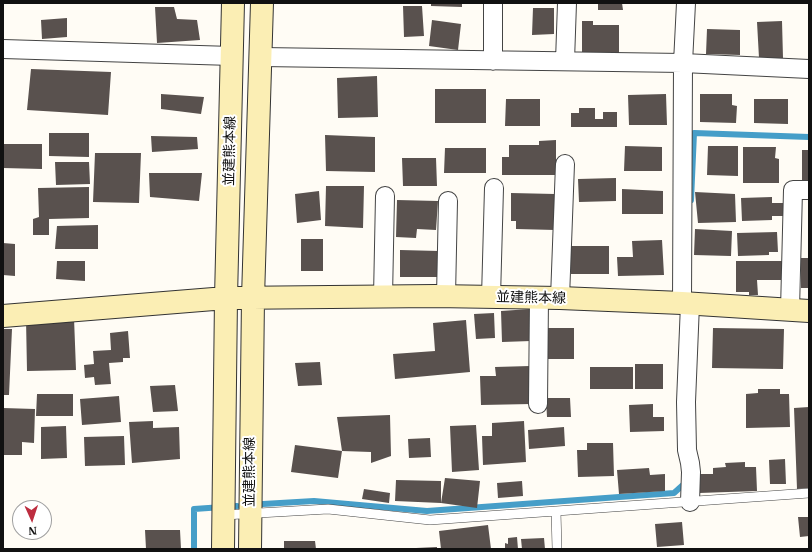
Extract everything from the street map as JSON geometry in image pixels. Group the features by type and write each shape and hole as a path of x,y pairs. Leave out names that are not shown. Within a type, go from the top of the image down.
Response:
{"main road":[{"name":"並建熊本線","path":"223,549 226,298 233,3"},
{"name":"並建熊本線","path":"250,549 253,298 262,3"},
{"name":"並建熊本線","path":"3,316 226,298 446,296 550,298 799,311"}],"street":[{"path":"493,61 494,3"},
{"path":"565,62 567,3"},
{"path":"686,3 683,63 686,402 687,450 691,472 690,502"},
{"path":"3,49 232,56"},
{"path":"261,57 683,63 809,69"},
{"path":"538,404 565,164"},
{"path":"491,297 494,188"},
{"path":"799,311 793,190 809,190"},
{"path":"383,297 385,196"},
{"path":"446,296 448,201"}],"lane":[{"path":"224,515 328,509 430,520 809,493"},
{"path":"556,511 557,549"}],"building":[{"path":"431,3 462,3 462,7 431,6"},
{"path":"598,3 622,3 623,10 598,10"},
{"path":"403,6 422,6 424,36 404,37"},
{"path":"155,7 174,7 177,19 197,20 200,40 157,43"},
{"path":"533,8 554,8 554,34 532,35"},
{"path":"67,18 67,37 42,39 41,20"},
{"path":"432,20 461,24 458,50 429,46"},
{"path":"582,21 593,21 593,25 619,25 619,54 582,53"},
{"path":"782,21 783,58 759,58 757,22"},
{"path":"707,29 740,30 740,55 706,54"},
{"path":"31,69 111,72 108,115 27,110"},
{"path":"377,76 378,117 338,118 337,78"},
{"path":"435,89 486,89 486,123 435,123"},
{"path":"161,94 204,97 201,114 161,109"},
{"path":"666,94 667,125 629,125 628,95"},
{"path":"700,94 732,94 732,105 737,106 736,123 700,122"},
{"path":"506,99 540,99 540,126 505,126"},
{"path":"754,99 788,99 788,124 754,123"},
{"path":"579,108 595,108 595,119 603,119 603,112 617,112 617,127 571,127 571,113 579,113"},
{"path":"49,133 89,133 89,157 49,156"},
{"path":"325,135 375,137 375,172 326,171"},
{"path":"151,136 197,137 198,149 152,152"},
{"path":"556,140 556,175 502,175 502,157 509,157 509,145 539,145 539,141"},
{"path":"3,144 42,144 42,169 3,168"},
{"path":"625,146 662,147 662,171 624,171"},
{"path":"708,146 738,146 738,176 707,175"},
{"path":"743,147 776,147 775,158 779,159 779,183 743,183"},
{"path":"445,148 486,148 486,173 444,173"},
{"path":"802,150 809,150 809,181 802,181"},
{"path":"95,153 141,153 139,203 93,202"},
{"path":"402,158 436,158 437,186 403,186"},
{"path":"55,162 89,162 90,184 56,185"},
{"path":"149,173 202,173 199,201 150,197"},
{"path":"616,178 616,201 579,202 578,179"},
{"path":"326,186 364,186 363,228 325,226"},
{"path":"89,187 89,218 49,219 49,235 33,235 33,219 39,217 38,188"},
{"path":"622,189 663,191 663,214 622,214"},
{"path":"319,191 321,220 297,223 295,194"},
{"path":"695,192 735,194 736,222 698,223"},
{"path":"511,193 555,194 555,230 516,229 516,221 511,221"},
{"path":"772,197 772,203 783,203 783,216 772,216 772,220 742,221 741,198"},
{"path":"397,200 438,201 436,230 417,229 416,238 396,237"},
{"path":"98,225 98,249 55,249 57,226"},
{"path":"695,229 732,231 731,256 694,255"},
{"path":"777,232 778,252 769,252 769,255 738,256 737,233"},
{"path":"301,239 323,239 323,271 301,271"},
{"path":"662,240 664,275 618,276 617,257 633,257 632,241"},
{"path":"3,243 15,244 15,276 3,275"},
{"path":"571,246 609,246 609,274 571,274"},
{"path":"400,250 439,251 439,277 400,277"},
{"path":"801,258 809,258 809,288 801,288"},
{"path":"57,261 85,261 85,281 56,279"},
{"path":"736,261 783,261 783,280 757,280 758,295 749,295 749,292 736,292"},
{"path":"530,309 531,341 502,342 501,311"},
{"path":"494,313 495,338 476,339 474,314"},
{"path":"74,318 76,370 27,371 26,319"},
{"path":"466,320 470,372 395,379 393,354 435,351 433,323"},
{"path":"547,328 574,328 574,359 547,359"},
{"path":"713,328 784,329 783,369 712,368"},
{"path":"3,329 12,329 9,395 3,395"},
{"path":"128,331 130,358 123,358 123,362 109,363 111,384 95,385 94,377 85,378 84,365 94,364 93,351 111,350 110,333"},
{"path":"320,362 322,385 298,386 295,363"},
{"path":"635,364 663,364 663,389 635,389"},
{"path":"530,366 531,404 481,405 480,376 496,376 495,367"},
{"path":"590,367 633,367 633,389 590,389"},
{"path":"175,385 178,411 153,412 150,386"},
{"path":"758,389 780,389 780,394 789,394 790,427 746,428 746,394 758,393"},
{"path":"37,394 73,394 73,416 36,416"},
{"path":"119,396 121,422 82,425 80,399"},
{"path":"546,398 570,398 571,417 547,417"},
{"path":"653,404 653,417 664,417 664,431 630,432 629,405"},
{"path":"809,407 809,488 797,489 794,408"},
{"path":"3,408 35,409 34,443 22,442 22,455 3,455"},
{"path":"390,415 391,456 371,463 371,452 342,451 337,417"},
{"path":"153,421 153,428 179,427 180,459 132,463 129,422"},
{"path":"524,421 526,462 483,465 482,436 492,436 492,423"},
{"path":"476,425 479,470 452,472 450,426"},
{"path":"66,426 67,458 41,459 41,427"},
{"path":"564,427 565,446 529,449 528,430"},
{"path":"124,436 125,465 85,466 84,437"},
{"path":"430,438 431,457 409,458 408,439"},
{"path":"587,443 613,443 614,476 578,477 577,450 587,450"},
{"path":"295,445 342,451 338,478 291,472"},
{"path":"785,459 786,484 770,484 769,460"},
{"path":"745,462 745,467 756,467 757,491 699,493 699,474 713,474 713,468 726,467 725,463"},
{"path":"649,468 650,475 665,474 665,491 619,494 617,470"},
{"path":"445,478 480,481 477,508 441,503"},
{"path":"396,480 441,481 441,503 395,501"},
{"path":"522,481 523,496 498,498 497,483"},
{"path":"364,489 390,493 389,503 362,499"},
{"path":"798,517 809,517 809,536 800,537"},
{"path":"682,522 684,545 657,547 655,524"},
{"path":"488,525 491,549 441,549 439,531"},
{"path":"145,530 180,530 181,549 146,549"},
{"path":"517,537 518,549 505,549 505,543 508,544 508,538"},
{"path":"544,538 545,549 522,549 521,539"},
{"path":"284,541 315,541 316,549 284,549"},
{"path":"437,547 437,549 416,549 416,548"}],"waterway":[{"path":"691,200 694,133 809,137"},
{"path":"263,504 314,501 427,511 674,493 684,484 684,479"},
{"path":"194,549 194,509 237,506"}]}
